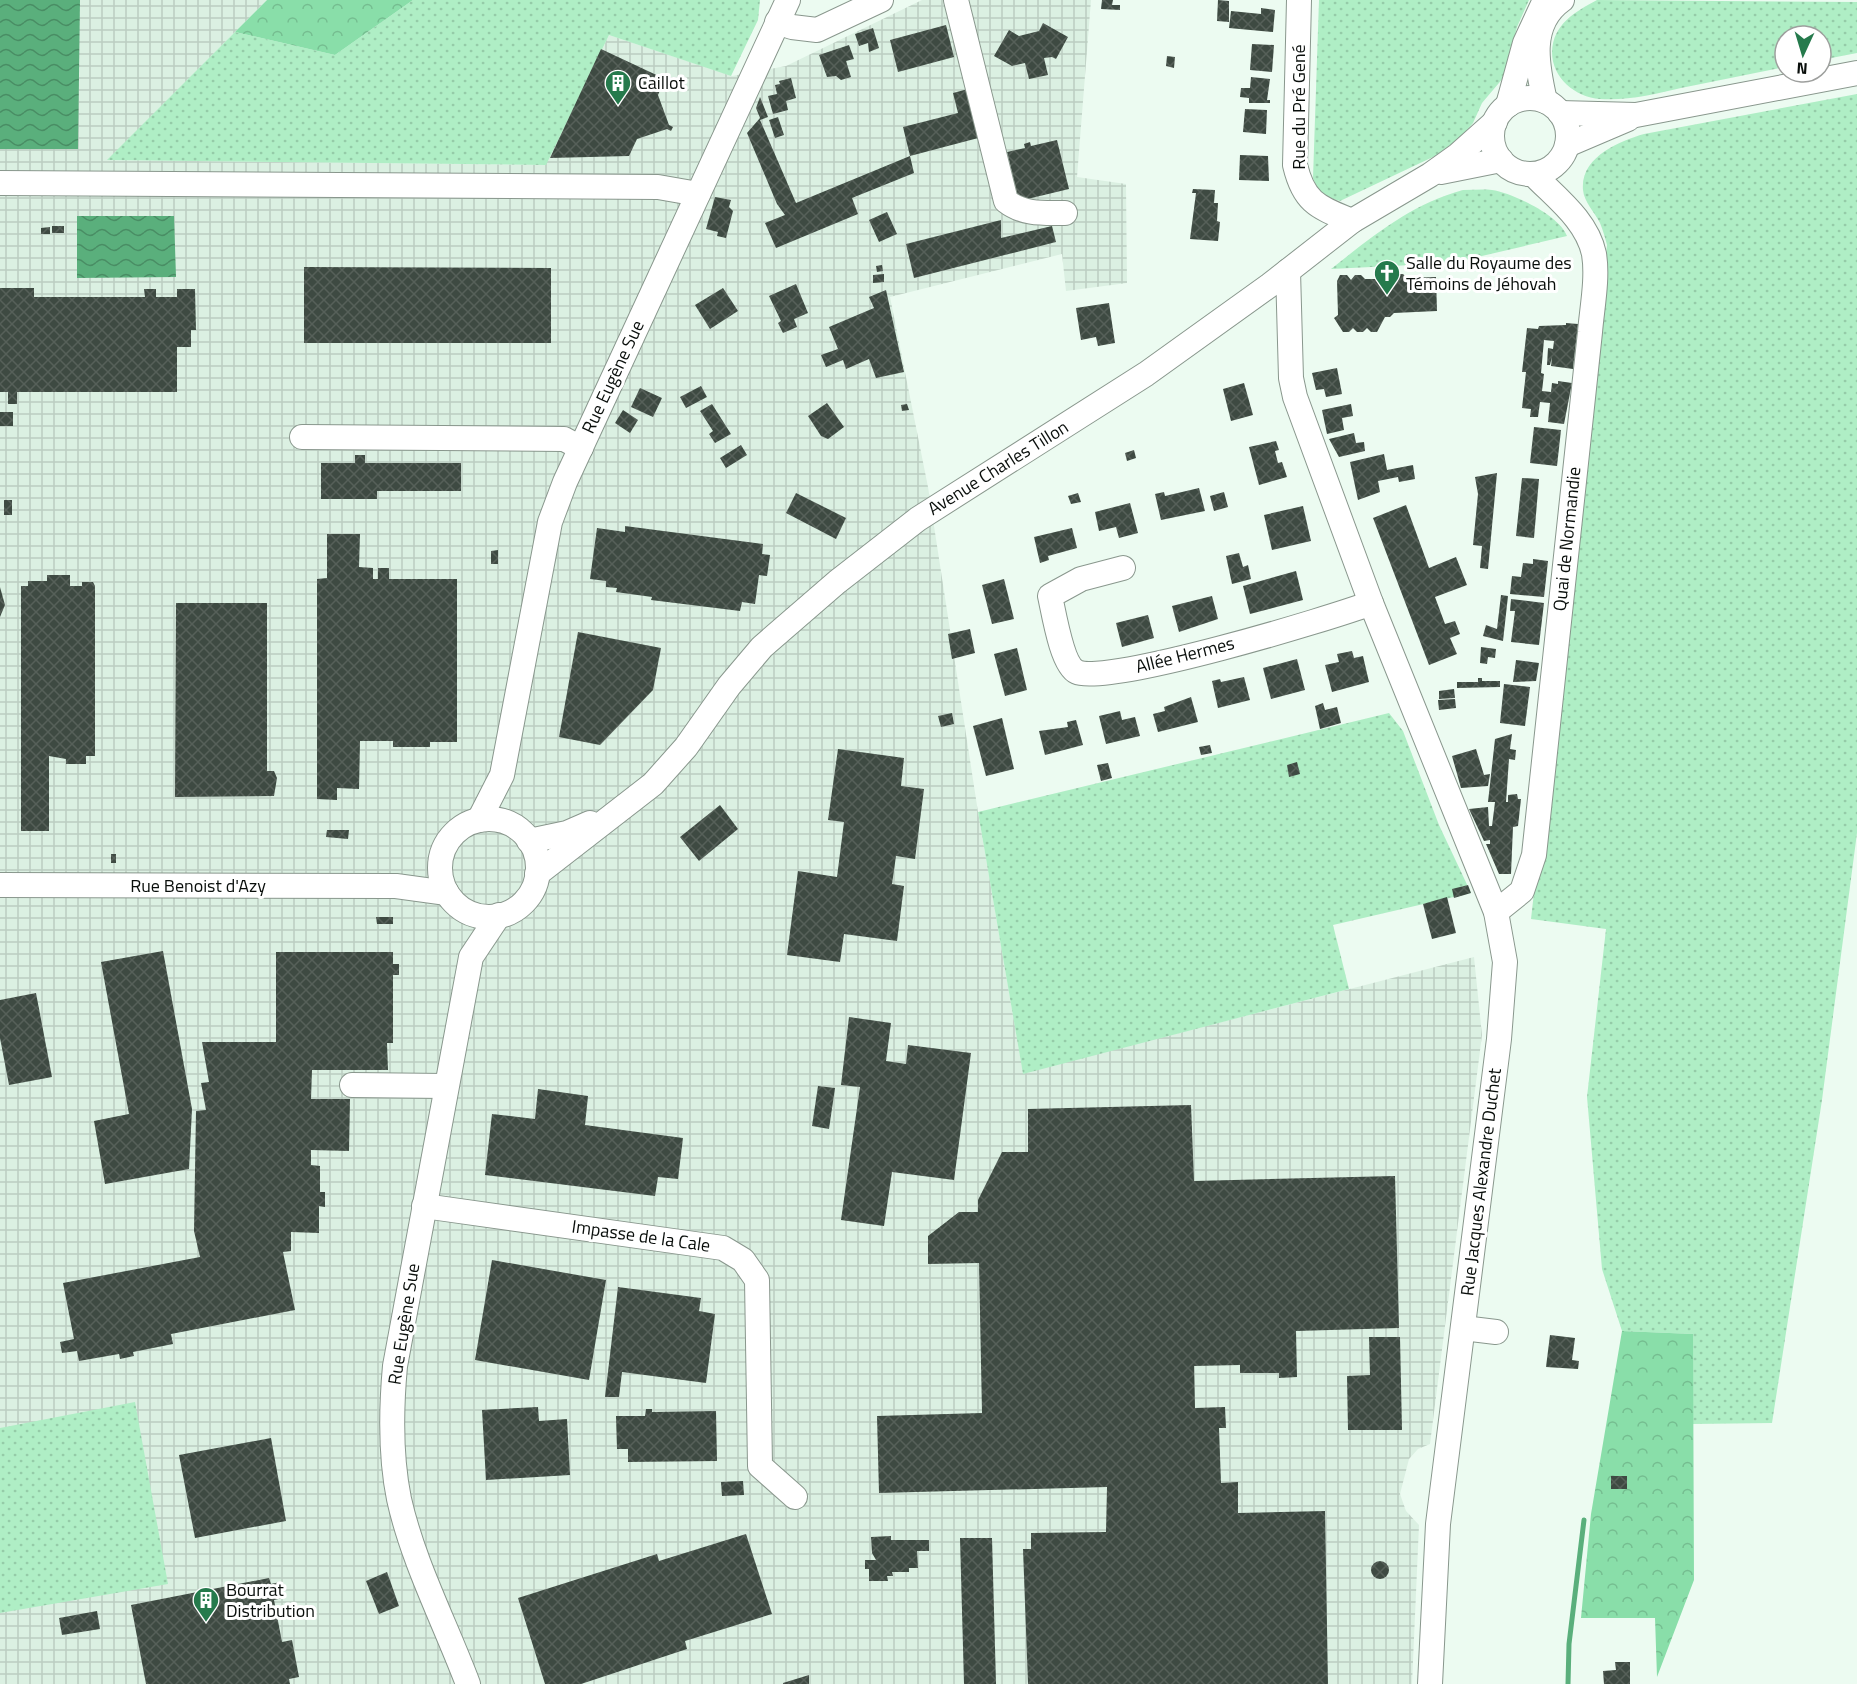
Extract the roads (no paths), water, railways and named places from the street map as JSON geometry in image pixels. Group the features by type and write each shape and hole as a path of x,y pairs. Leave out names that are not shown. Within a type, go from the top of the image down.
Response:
{"street":[{"name":"Rue Eugène Sue","path":"479,820 502,775 550,522 580,448 788,0"},
{"path":"777,22 792,27 817,30 881,0"},
{"path":"956,0 1006,201 1028,212 1065,213"},
{"name":"Rue du Pré Gené","path":"1299,0 1295,165 1299,182 1310,201 1352,221"},
{"path":"1545,0 1525,43 1493,142 1502,160 1516,171 1533,174 1553,166 1564,152 1636,115"},
{"path":"1562,0 1553,6 1539,34 1537,52 1553,107 1568,134 1564,152 1563,203"},
{"path":"1502,113 1520,99 1553,107 1636,115 1857,73"},
{"name":"Avenue Charles Tillon","path":"537,874 653,784 686,747 729,686 762,647 883,545 918,519 1146,374 1288,271 1352,221 1430,175 1458,155 1502,113"},
{"name":"Avenue Charles Tillon","path":"1430,175 1502,160"},
{"name":"Quai de Normandie","path":"1496,912 1522,891 1533,859 1593,292 1594,256 1584,229 1563,203 1533,174"},
{"path":"0,183 658,187 698,194"},
{"name":"Rue Jacques Alexandre Duchet","path":"1288,271 1291,378 1295,397 1371,603 1496,912 1505,962 1504,994 1438,1524 1430,1684"},
{"path":"302,436 564,439 580,448"},
{"name":"Allée Hermes","path":"1123,568 1081,579 1050,596 1067,664 1077,672 1103,675 1333,617 1371,603"},
{"name":"Rue Eugène Sue","path":"502,775 522,834"},
{"name":"Avenue Charles Tillon","path":"522,834 567,833 612,814"},
{"path":"493,819 522,834 537,862 537,874 528,897 518,907 498,915 478,916 453,900 440,871 445,845 454,834 479,820 493,819"},
{"path":"396,886 441,859"},
{"name":"Rue Benoist d'Azy","path":"0,885 396,886 453,900"},
{"name":"Rue Eugène Sue","path":"453,900 471,957"},
{"name":"Rue Eugène Sue","path":"463,1683 412,1542 399,1498 391,1409 395,1366 471,957 498,915"},
{"path":"352,1085 446,1086"},
{"name":"Impasse de la Cale","path":"424,1206 723,1248 743,1260 757,1280 760,1466 795,1497"},
{"path":"1463,1328 1496,1332"}],"water":[{"path":"0,0 80,0 78,149 0,149"},
{"path":"77,216 174,216 176,277 77,278"}],"waterway":[{"path":"1568,1684 1569,1644 1584,1520"}],"place":[{"name":"Caillot","path":"618,106"},
{"name":"Salle du Royaume des Témoins de Jéhovah","path":"1387,296"},
{"name":"Bourrat Distribution","path":"206,1623"}]}
